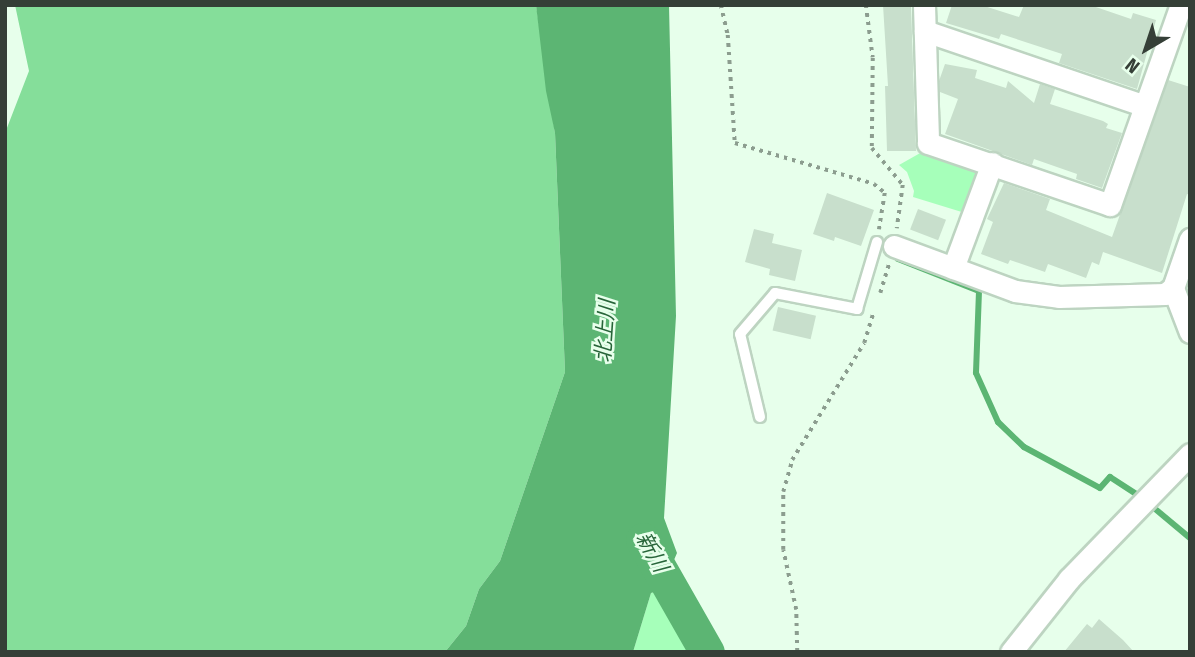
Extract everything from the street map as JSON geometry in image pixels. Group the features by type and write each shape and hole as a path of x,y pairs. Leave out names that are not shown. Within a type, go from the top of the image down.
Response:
{"street":[{"path":"924,5 928,143 1110,205 1181,5"},
{"path":"925,31 1145,106"},
{"path":"953,268 992,163"},
{"path":"1190,239 1180,282 1190,332"},
{"path":"886,244 1015,291 1059,297 1166,294 1180,282"},
{"path":"1011,652 1069,579 1190,454"}],"lane":[{"path":"760,417 740,334 775,293 857,309 886,244"}],"path":[{"path":"721,5 727,35 735,143 874,184 885,194 886,244"},
{"path":"866,5 873,58 872,148 903,185 886,244 879,295"},
{"path":"797,652 796,610 783,550 783,492 792,460 864,343 875,307"}],"shaded area":[{"path":"15,5 536,5 555,133 565,372 500,561 479,589 466,626 445,652 5,652 5,133 29,71"},
{"path":"922,152 973,166 978,175 965,213 913,197 914,191 907,172 899,165"},
{"path":"661,590 692,652 633,652 651,593"}],"water":[{"name":"北上川","path":"536,5 669,5 676,316 664,518 677,553 661,590 651,593 633,652 445,652 466,626 479,589 500,561 565,372 555,133 546,91"}],"building":[{"path":"883,5 911,6 916,151 887,151 885,86 888,86"},
{"path":"952,5 981,5 1019,17 1024,5 1090,5 1131,19 1133,13 1156,20 1137,89 1059,63 1062,54 1001,34 999,39 946,23"},
{"path":"945,64 977,70 975,78 1006,88 1008,81 1034,103 1040,84 1055,89 1050,104 1103,121 1108,124 1106,128 1122,133 1102,188 1076,179 1077,174 1034,159 1032,165 945,134 958,99 940,92 939,81"},
{"path":"1168,80 1190,87 1190,195 1187,194 1162,273 1103,252 1099,265 1092,262 1086,278 1048,264 1045,272 1010,260 1008,264 981,254 993,222 987,219 1004,183 1050,199 1046,210 1112,237"},
{"path":"827,193 874,210 861,246 835,237 834,241 813,234"},
{"path":"918,209 946,220 938,240 910,230"},
{"path":"754,229 774,234 772,243 802,250 795,281 769,275 770,269 745,262"},
{"path":"778,307 816,316 811,339 773,330"},
{"path":"1099,619 1134,652 1064,652 1087,624 1092,628"}],"waterway":[{"path":"898,259 979,291 976,373 998,422 1024,447 1100,488 1110,477 1136,494"},
{"path":"1154,508 1190,538"},
{"name":"新川","path":"643,540 707,652"}]}
